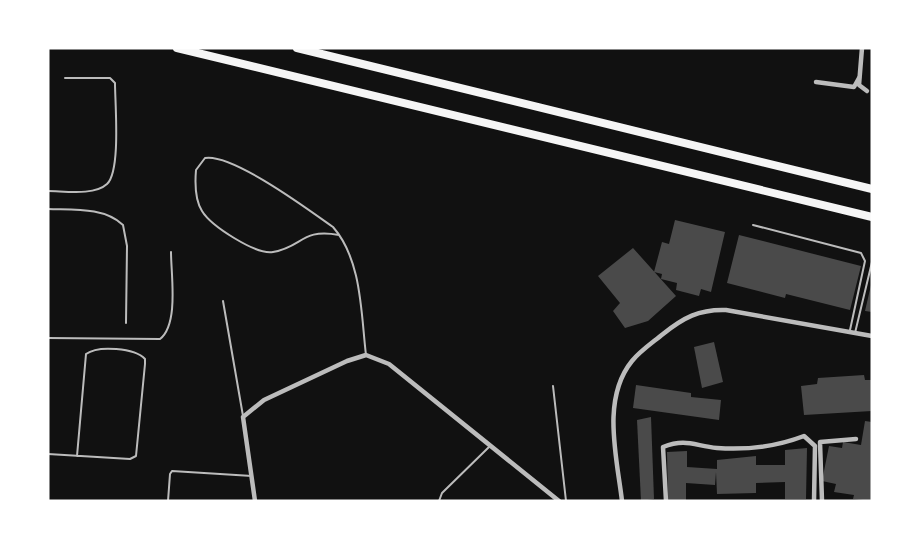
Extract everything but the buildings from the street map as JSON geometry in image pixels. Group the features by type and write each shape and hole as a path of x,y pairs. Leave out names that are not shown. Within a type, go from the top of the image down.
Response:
{"highway":[{"path":"177,48 872,217"},
{"path":"297,48 872,188"}],"street":[{"path":"862,48 859,78 861,88 869,92"},
{"path":"847,88 854,87 859,78"},
{"path":"816,82 869,92"},
{"path":"622,501 613,418 615,400 632,361 673,326 697,312 726,310 872,336"},
{"path":"255,501 243,417 264,400 347,361 366,355 389,364 559,501"},
{"path":"666,501 663,447 679,441 718,448 781,445 804,436 815,446 814,501"},
{"path":"822,501 820,442 856,439"}],"lane":[{"path":"48,191 99,188 110,179 114,161 116,83 110,78 65,78"},
{"path":"339,235 316,232 276,251 259,250 224,232 201,211 196,191 195,170 200,162 211,157 240,168 333,227 339,235 348,249 358,291 366,355"},
{"path":"48,209 99,212 109,215 123,225 127,246 126,323"},
{"path":"753,225 861,253 866,261 852,332"},
{"path":"48,338 149,341 160,339 166,333 171,320 171,252"},
{"path":"852,332 872,262"},
{"path":"224,301 243,417"},
{"path":"48,454 77,456 130,459 136,456 145,364 145,359 140,353 96,350 86,354 77,456"},
{"path":"553,386 566,501"},
{"path":"439,501 442,493 490,445"},
{"path":"168,501 172,471 252,476"}]}
